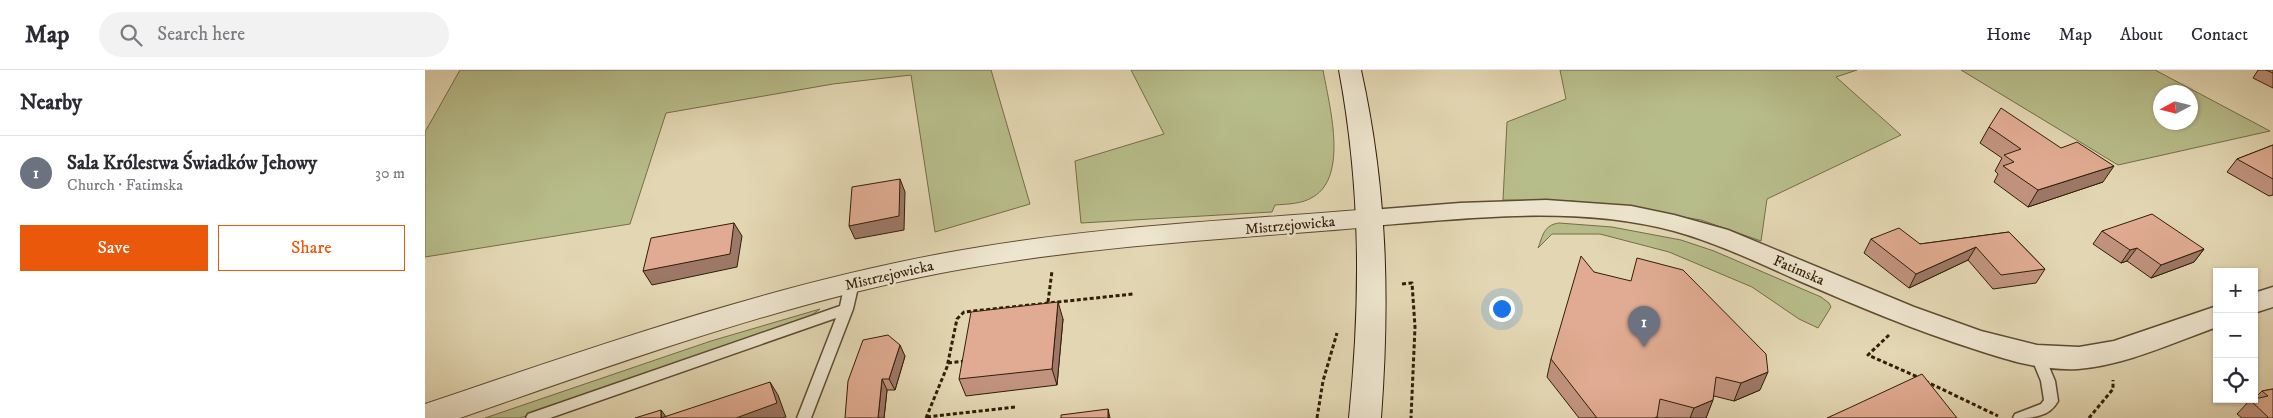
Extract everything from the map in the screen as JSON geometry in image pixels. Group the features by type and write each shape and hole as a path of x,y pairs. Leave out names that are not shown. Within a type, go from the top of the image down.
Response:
{"street":[{"path":"1350,70 1366,163 1371,218 1373,306 1365,418"},
{"name":"Fatimska","path":"1371,218 1525,206 1596,209 1648,217 1691,226 1719,236 1932,324 1988,343 2037,354 2077,358 2101,354 2213,317"},
{"name":"Mistrzejowicka","path":"425,417 695,327 849,296 965,259 1131,238 1371,218"},
{"path":"2258,302 2273,296"}],"lane":[{"path":"533,418 849,296"},
{"path":"804,418 849,296"},
{"path":"2020,418 2046,408 2051,401 2048,381 2037,354"}],"path":[{"path":"1048,302 1053,264"},
{"path":"1401,284 1412,283 1415,327 1411,418"},
{"path":"1015,407 926,418 948,363 957,319 964,312 1133,294"},
{"path":"1317,418 1323,381 1338,330"},
{"path":"1891,332 1867,355 1977,404 2001,418"},
{"path":"948,363 972,360"},
{"path":"2089,418 2113,390 2114,372"}],"green space":[{"path":"460,70 991,70 1030,204 935,232 911,75 833,84 666,113 630,224 425,257 425,132"},
{"path":"1131,70 1323,70 1334,138 1334,157 1331,173 1324,187 1313,197 1304,201 1275,205 1272,212 1081,223 1075,161 1164,134"},
{"path":"1560,70 1857,70 1836,77 1901,135 1767,199 1761,241 1701,220 1612,205 1571,201 1503,200 1507,122 1566,99"},
{"path":"1961,70 2155,70 2183,85 2153,85 2153,130 2198,130 2198,93 2270,131 2118,165"},
{"path":"1559,223 1612,227 1681,240 1714,251 1821,297 1831,307 1818,328 1799,319 1752,287 1669,252 1600,234 1552,234 1538,248 1547,228"},
{"path":"820,309 809,317 520,418 485,418 711,341"}],"building":[{"path":"2001,108 2061,148 2077,142 2114,166 2038,190 2003,166 2014,162 2004,155 2021,149 1989,127"},
{"path":"2273,145 2273,179 2237,159"},
{"path":"900,179 899,216 849,226 852,187"},
{"path":"2152,214 2204,249 2161,265 2137,248 2130,250 2102,231"},
{"path":"734,223 730,254 643,271 651,238"},
{"path":"1899,228 1920,244 2009,232 2045,269 2001,275 1976,247 1916,274 1871,239"},
{"path":"1581,256 1594,272 1631,281 1637,258 1683,270 1766,354 1768,372 1741,383 1716,377 1713,400 1694,408 1660,399 1657,417 1654,418 1597,418 1551,359"},
{"path":"1058,302 1052,369 959,379 971,312"},
{"path":"888,335 900,345 889,379 882,379 878,418 845,418 848,381 863,340"},
{"path":"1922,374 1957,418 1827,418 1849,408"},
{"path":"770,382 777,403 736,418 661,418"},
{"path":"2273,389 2273,418 2269,418 2253,403 2258,403 2258,398 2268,396 2262,391"},
{"path":"1108,409 1108,418 1061,418 1061,415"},
{"path":"661,410 661,418 635,418"}],"place":[{"name":"Sala Królestwa Świadków Jehowy","path":"1644,347"}]}
